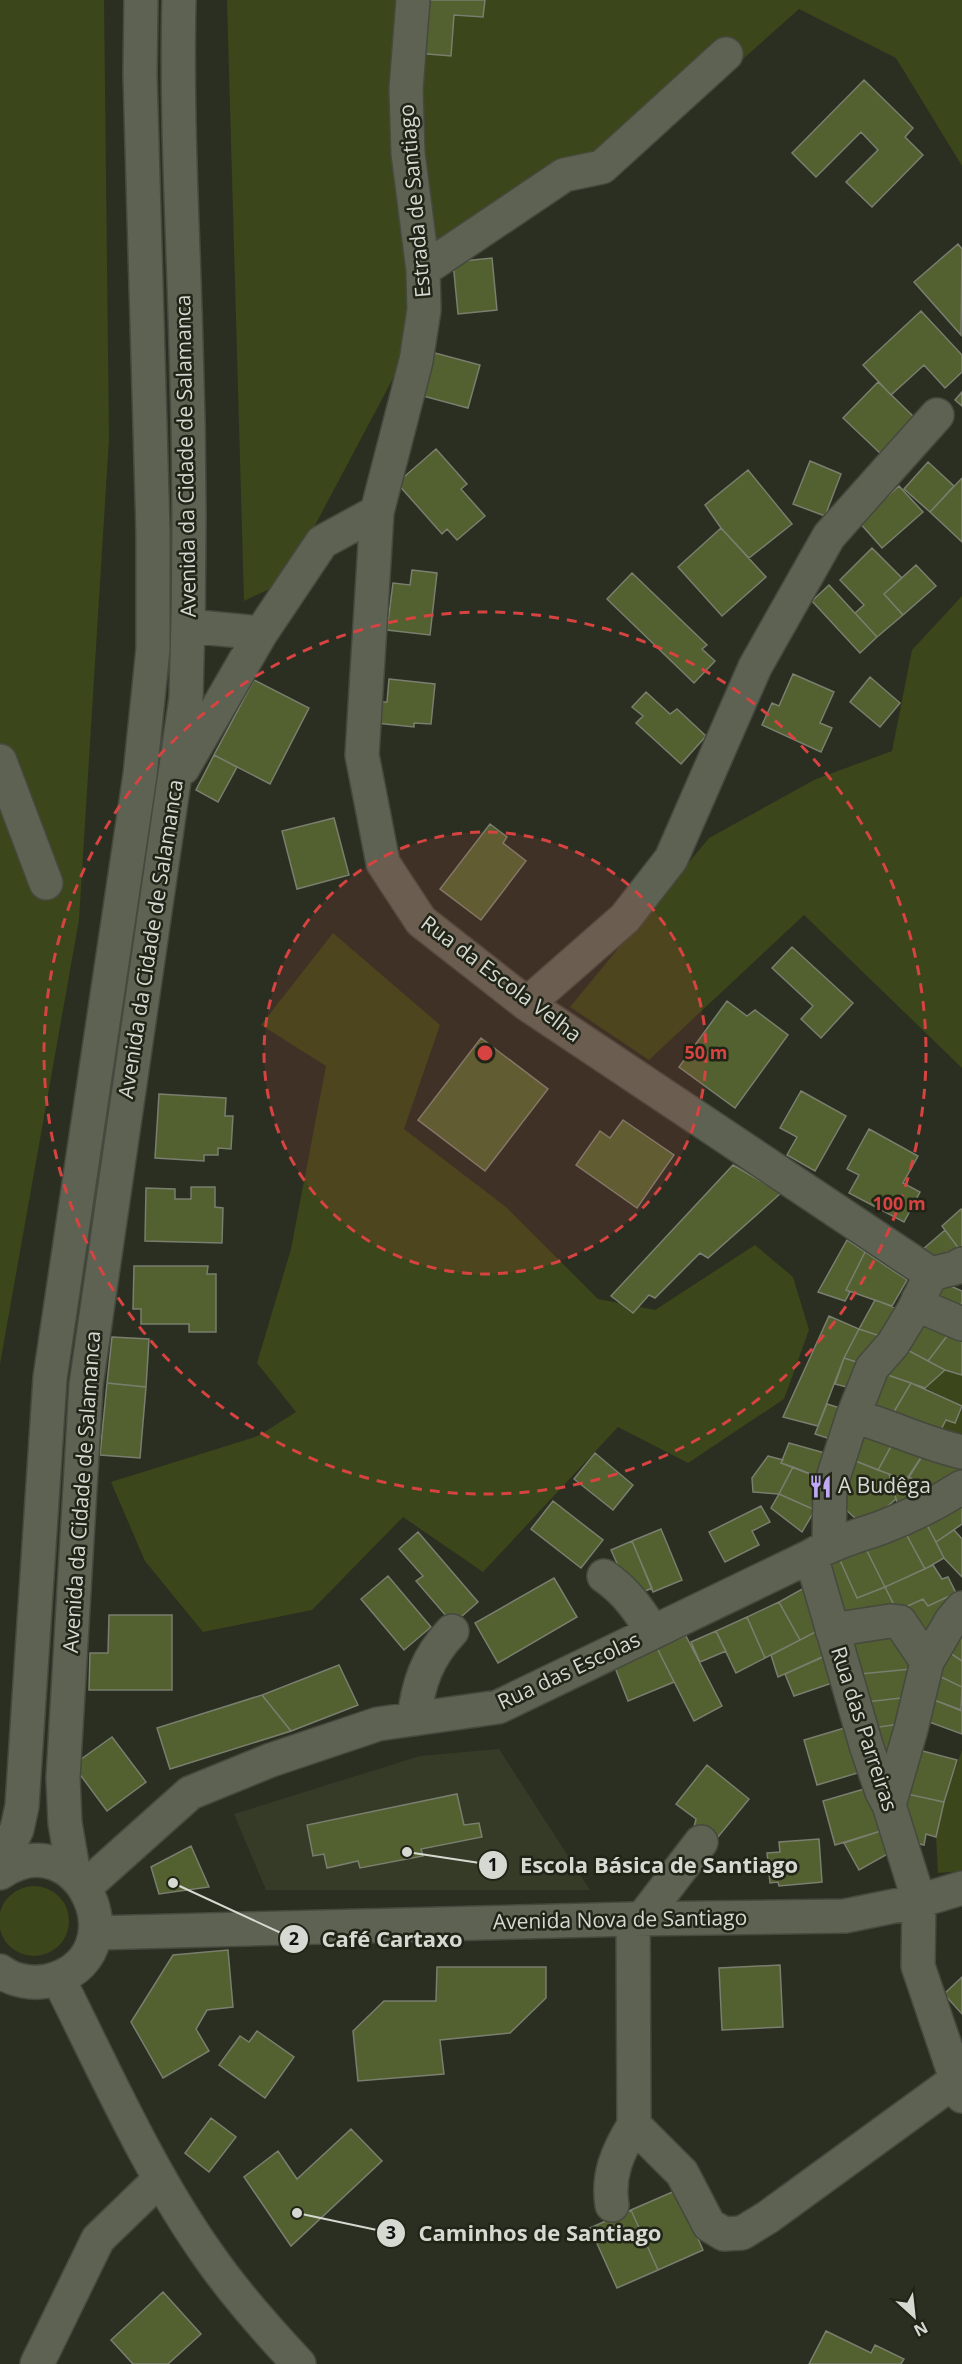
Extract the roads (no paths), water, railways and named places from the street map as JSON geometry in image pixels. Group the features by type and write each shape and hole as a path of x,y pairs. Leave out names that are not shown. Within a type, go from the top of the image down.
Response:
{"street":[{"name":"Avenida da Cidade de Salamanca","path":"0,1865 17,1829 24,1782 50,1378 140,775 153,648 153,532 140,74 141,0"},
{"name":"Avenida da Cidade de Salamanca","path":"95,1933 96,1917 92,1901 79,1881 65,1823 63,1778 86,1385 186,698 187,347 177,65 179,0"},
{"name":"Estrada de Santiago","path":"377,512 416,361 424,310 423,270 408,153 406,89 413,0"},
{"path":"423,270 564,175 602,167 726,54"},
{"path":"527,1004 625,918 671,859 755,668 828,536 938,415"},
{"path":"175,781 261,633 322,542 377,512"},
{"name":"Rua da Escola Velha","path":"377,512 362,755 383,863 421,921 527,1004 925,1287 927,1309 962,1324"},
{"path":"188,627 261,633"},
{"path":"0,760 45,883"},
{"path":"925,1287 962,1264"},
{"name":"Rua das Parreiras","path":"925,1287 893,1344 872,1368 853,1416 830,1487 820,1551 832,1630 876,1777 889,1804 919,1901 918,1966 959,2088"},
{"path":"853,1416 885,1424 942,1448 962,1452"},
{"name":"Rua das Escolas","path":"79,1881 190,1793 272,1760 378,1724 498,1707 820,1551 938,1502 962,1487"},
{"path":"604,1576 621,1588 653,1632"},
{"path":"889,1804 911,1729 927,1662 951,1621 962,1608"},
{"path":"832,1630 890,1621 900,1622 927,1662"},
{"path":"414,1719 417,1695 429,1660 452,1632"},
{"path":"0,1753 24,1782"},
{"path":"612,2205 609,2190 612,2172 619,2150 634,2125 637,1919 702,1842"},
{"path":"0,1873 24,1862 42,1861 59,1866 79,1881"},
{"name":"Avenida Nova de Santiago","path":"95,1933 845,1916 919,1901 962,1888"},
{"path":"0,1971 21,1981 39,1983 58,1978 71,1971 82,1960 95,1933"},
{"path":"58,1978 160,2179 208,2255 266,2329 299,2364"},
{"path":"634,2125 682,2173 708,2225 724,2235 742,2233 959,2088"},
{"path":"37,2364 98,2239 160,2179"}],"place":[{"name":"A Budêga","path":"820,1486"},
{"name":"Escola Básica de Santiago","path":"407,1852"},
{"name":"Café Cartaxo","path":"173,1883"},
{"name":"Caminhos de Santiago","path":"297,2213"}]}
